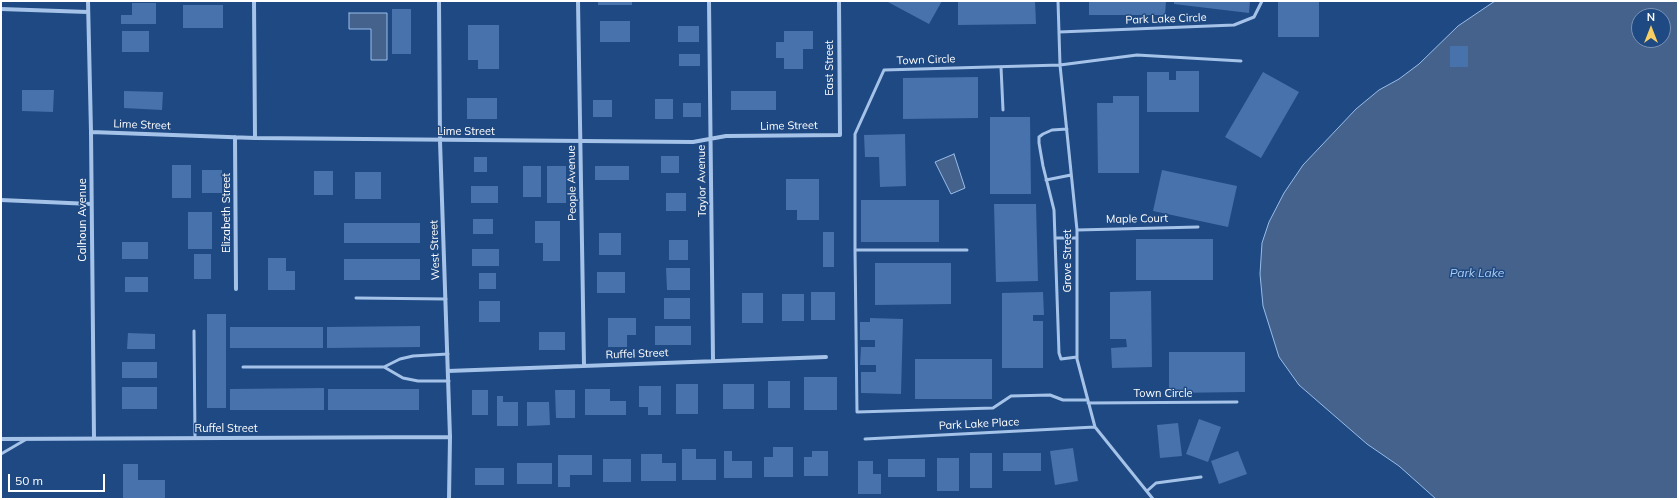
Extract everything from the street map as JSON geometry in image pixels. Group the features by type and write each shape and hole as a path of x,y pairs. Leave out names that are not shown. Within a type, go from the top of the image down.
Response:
{"street":[{"name":"Calhoun Avenue","path":"88,1 91,132 94,438"},
{"path":"254,1 255,138"},
{"name":"West Street","path":"439,1 440,141 449,381 449,499"},
{"name":"People Avenue","path":"578,1 584,365"},
{"name":"Taylor Avenue","path":"709,1 713,360"},
{"name":"East Street","path":"839,1 840,135"},
{"path":"1,9 88,12"},
{"name":"Lime Street","path":"91,132 255,138 440,141 693,142 726,136 840,135"},
{"name":"Elizabeth Street","path":"235,137 236,289"},
{"path":"1,200 91,204"},
{"name":"Ruffel Street","path":"448,371 826,357"},
{"name":"Ruffel Street","path":"1,439 450,437"}],"lane":[{"name":"Grove Street","path":"1058,1 1060,65 1077,230 1077,357 1095,427 1153,499"},
{"name":"Park Lake Circle","path":"1059,32 1234,25 1254,17 1262,1"},
{"name":"Town Circle","path":"1237,402 1088,402 1062,400 1050,395 1012,396 993,408 857,412 855,134 884,70 1060,65 1137,55 1242,61"},
{"path":"1001,67 1003,110"},
{"path":"1067,129 1052,130 1039,137 1046,180 1054,210 1058,353 1061,359 1077,357"},
{"path":"1046,180 1072,175"},
{"name":"Maple Court","path":"1077,230 1198,227"},
{"path":"1055,238 1077,238"},
{"path":"855,250 967,250"},
{"path":"356,298 446,299"},
{"path":"194,331 195,438"},
{"path":"243,367 384,367 400,359 413,356 448,354"},
{"path":"384,367 403,378 418,381 449,381"},
{"name":"Park Lake Place","path":"865,439 1095,427"},
{"path":"1,454 27,439"},
{"path":"1147,491 1156,483 1201,477"}],"water":[{"name":"Park Lake","path":"1495,1 1678,1 1678,499 1436,499 1399,466 1367,444 1299,385 1279,357 1263,306 1260,274 1262,243 1269,222 1284,193 1303,165 1356,109 1379,90 1399,79 1419,64 1458,26"},
{"path":"349,13 387,13 387,60 371,60 371,29 349,29"},
{"path":"954,154 965,188 951,194 935,162"}],"building":[{"path":"598,1 632,1 632,5 598,5"},
{"path":"886,1 942,1 929,24"},
{"path":"958,1 1035,1 1036,24 958,25"},
{"path":"1089,1 1166,1 1165,15 1089,15"},
{"path":"1174,1 1250,1 1249,13 1174,4"},
{"path":"1278,1 1319,1 1319,37 1278,37"},
{"path":"132,3 156,3 156,24 121,24 121,15 132,15"},
{"path":"183,5 223,5 223,28 183,28"},
{"path":"392,9 411,9 411,54 392,54"},
{"path":"600,21 630,21 630,42 600,42"},
{"path":"468,25 499,25 499,69 478,69 478,60 468,60"},
{"path":"678,26 699,26 699,42 678,42"},
{"path":"122,31 149,31 149,52 122,52"},
{"path":"784,31 813,31 813,49 803,49 803,69 784,69 784,58 776,58 776,42 784,42"},
{"path":"1450,46 1468,46 1468,67 1450,67"},
{"path":"679,54 700,54 700,66 679,66"},
{"path":"1176,71 1199,71 1199,112 1147,112 1147,72 1169,72 1169,80 1176,80"},
{"path":"1263,72 1299,92 1261,158 1225,137"},
{"path":"978,77 978,118 903,119 903,78"},
{"path":"22,90 54,90 53,112 22,111"},
{"path":"124,91 163,92 162,110 124,108"},
{"path":"731,91 776,91 776,110 731,110"},
{"path":"1113,96 1139,96 1139,173 1098,173 1097,103 1113,103"},
{"path":"467,98 497,98 497,119 467,119"},
{"path":"655,99 673,99 673,119 655,119"},
{"path":"593,100 612,100 612,117 593,117"},
{"path":"683,103 701,103 701,117 683,117"},
{"path":"990,117 1030,117 1031,194 990,194"},
{"path":"905,134 906,186 880,187 879,157 865,157 864,135"},
{"path":"661,156 679,156 679,173 661,173"},
{"path":"474,157 487,157 487,172 474,172"},
{"path":"172,165 191,165 191,198 172,198"},
{"path":"523,166 541,166 541,197 523,197"},
{"path":"547,166 566,166 566,203 547,203"},
{"path":"595,166 629,166 629,180 595,180"},
{"path":"202,170 222,170 222,193 202,193"},
{"path":"1162,170 1237,186 1228,227 1153,211"},
{"path":"314,171 333,171 333,195 314,195"},
{"path":"355,172 381,172 381,199 355,199"},
{"path":"786,179 819,179 819,220 797,220 797,210 786,210"},
{"path":"471,186 498,186 498,203 471,203"},
{"path":"666,193 686,193 686,211 666,211"},
{"path":"861,200 939,200 939,242 861,242"},
{"path":"994,204 1036,204 1038,281 996,282"},
{"path":"188,212 212,212 212,249 188,249"},
{"path":"473,219 493,219 493,234 473,234"},
{"path":"535,221 560,221 560,261 543,261 543,243 535,243"},
{"path":"344,223 420,223 420,243 344,243"},
{"path":"823,232 834,232 834,267 823,267"},
{"path":"599,233 621,233 621,255 599,255"},
{"path":"1136,239 1213,239 1213,280 1136,280"},
{"path":"669,240 688,240 688,260 669,260"},
{"path":"122,242 148,242 148,259 122,259"},
{"path":"472,249 499,249 499,266 472,266"},
{"path":"194,254 211,254 211,279 194,279"},
{"path":"268,258 286,258 286,271 295,271 295,290 268,290"},
{"path":"344,259 420,259 420,280 344,280"},
{"path":"875,263 951,263 951,304 875,305"},
{"path":"666,268 690,268 690,290 667,290"},
{"path":"597,272 625,272 625,293 597,293"},
{"path":"479,273 496,273 496,289 479,289"},
{"path":"125,277 148,277 148,292 125,292"},
{"path":"1151,291 1152,367 1112,368 1111,348 1127,347 1126,339 1110,339 1110,292"},
{"path":"811,292 835,292 835,320 811,320"},
{"path":"1043,292 1044,315 1033,315 1033,321 1043,321 1043,368 1002,368 1002,293"},
{"path":"742,293 763,293 763,323 742,323"},
{"path":"782,294 804,294 804,321 782,321"},
{"path":"664,298 690,298 690,319 664,319"},
{"path":"479,301 500,301 500,322 479,322"},
{"path":"207,314 226,314 226,408 207,408"},
{"path":"608,318 636,318 636,335 627,335 627,347 608,347"},
{"path":"870,318 903,319 901,394 861,393 861,372 876,372 876,365 860,365 861,347 875,347 875,340 860,340 860,322 870,322"},
{"path":"420,326 420,347 327,348 327,327"},
{"path":"655,326 691,326 691,345 655,345"},
{"path":"230,327 323,327 323,348 230,348"},
{"path":"539,332 565,332 565,350 539,350"},
{"path":"128,333 155,334 155,349 127,349"},
{"path":"1169,352 1245,352 1245,392 1169,393"},
{"path":"915,359 992,359 992,399 915,399"},
{"path":"122,362 157,362 157,378 122,378"},
{"path":"804,377 837,377 837,410 804,410"},
{"path":"768,381 790,381 790,408 768,408"},
{"path":"676,384 698,384 698,414 676,414"},
{"path":"723,384 754,384 754,409 723,409"},
{"path":"639,386 661,386 661,415 648,415 648,407 639,407"},
{"path":"122,387 157,387 157,409 122,409"},
{"path":"324,388 324,410 230,410 230,389"},
{"path":"328,389 419,389 419,410 328,410"},
{"path":"585,389 610,389 610,401 626,401 626,415 585,415"},
{"path":"472,390 488,390 488,415 472,415"},
{"path":"555,390 575,390 575,418 556,418"},
{"path":"497,396 503,396 503,402 518,402 518,426 497,426"},
{"path":"527,402 549,402 550,425 527,426"},
{"path":"1199,419 1221,427 1208,462 1186,454"},
{"path":"1178,423 1182,456 1160,458 1157,425"},
{"path":"773,447 793,447 793,477 764,477 764,457 773,457"},
{"path":"1073,448 1078,481 1055,485 1050,451"},
{"path":"682,449 696,449 696,459 716,459 716,480 682,480"},
{"path":"724,451 732,451 732,461 752,461 752,478 724,478"},
{"path":"812,451 828,451 828,476 804,476 804,457 812,457"},
{"path":"1238,451 1247,474 1219,484 1211,461"},
{"path":"970,453 992,453 992,488 970,488"},
{"path":"1003,453 1041,453 1041,471 1003,471"},
{"path":"641,454 662,454 662,463 676,463 676,481 641,481"},
{"path":"558,455 592,455 592,475 570,475 570,487 558,487"},
{"path":"937,458 959,458 959,491 937,491"},
{"path":"603,459 631,459 631,482 603,482"},
{"path":"888,459 925,459 925,477 888,477"},
{"path":"858,461 873,461 873,474 881,474 881,494 858,494"},
{"path":"517,463 552,463 552,484 517,484"},
{"path":"123,464 138,464 138,480 165,480 165,499 123,499"},
{"path":"475,468 504,468 504,485 475,485"}]}
